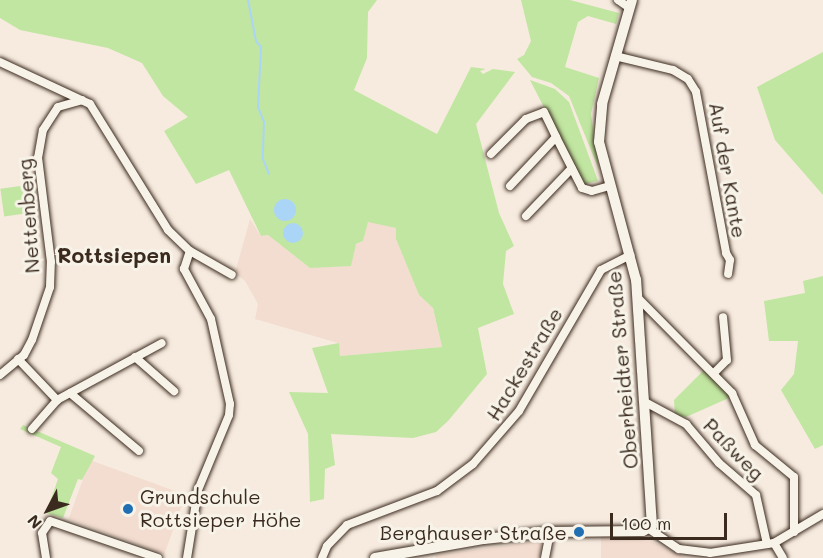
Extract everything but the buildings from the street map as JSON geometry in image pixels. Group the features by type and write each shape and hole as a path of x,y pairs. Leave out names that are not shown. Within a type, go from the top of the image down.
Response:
{"street":[{"path":"618,0 631,4"},
{"name":"Oberheidter Straße","path":"631,4 615,56 598,129 610,186 630,255 638,298 654,519 650,529"},
{"name":"Auf der Kante","path":"615,56 673,69 688,79 696,92 726,253 730,260 728,274"},
{"path":"0,62 83,100 95,110 168,230 190,251 232,275"},
{"name":"Nettenberg","path":"0,375 18,359 32,340 50,287 51,262 38,158 43,130 58,107 83,100"},
{"path":"491,154 526,119 544,112 585,190 610,186"},
{"path":"510,186 556,137"},
{"path":"526,216 572,168"},
{"path":"187,558 198,490 230,415 230,404 214,328 184,269 190,251"},
{"name":"Hackestraße","path":"322,558 327,546 347,525 436,491 474,464 519,411 601,270 630,255"},
{"path":"638,298 732,393 755,445 794,477 794,532"},
{"path":"714,373 727,360 723,317"},
{"path":"32,429 57,400 162,343"},
{"path":"135,357 174,391"},
{"path":"18,359 57,400"},
{"path":"70,393 139,451"},
{"name":"Paßweg","path":"645,402 686,424 712,456 756,495 771,543 783,558"},
{"path":"375,558 550,532 650,529 666,543 685,551 718,552 771,543 823,514"},
{"path":"46,558 42,533 50,521 158,558"},
{"path":"545,558 550,532"}],"shaded area":[{"path":"250,219 261,236 268,235 310,268 363,241 367,221 396,228 396,239 419,295 433,308 442,347 340,356 338,343 255,319 258,304 245,281 235,273"},
{"name":"Grundschule Rottsieper Höhe","path":"90,460 186,495 164,554 68,519"},
{"path":"601,536 649,540 686,558 601,558"},
{"path":"541,541 540,558 436,558 435,555"}],"green space":[{"path":"0,0 377,0 368,12 367,58 354,90 437,134 471,67 486,69 480,71 483,74 493,69 515,72 476,124 499,213 514,246 506,251 503,284 514,314 478,328 487,374 448,421 436,432 413,438 331,434 335,465 325,469 324,499 310,502 308,434 289,392 328,393 312,348 339,343 340,356 442,347 433,308 419,295 396,239 396,228 368,222 363,241 356,244 351,266 310,268 268,235 261,236 229,170 196,184 164,131 188,117 163,96 142,63 108,48 20,30 0,18"},
{"path":"521,0 570,0 619,13 616,24 588,16 578,22 565,67 599,78 591,114 599,170 569,96 551,83 532,77 517,59 524,55 531,41"},
{"path":"823,52 823,195 775,140 757,87"},
{"path":"530,80 555,89 569,102 598,181 585,184 581,180"},
{"path":"34,184 38,212 4,216 0,189"},
{"path":"823,276 823,445 815,449 781,390 794,374 798,341 769,341 764,301 805,293 803,281"},
{"path":"705,369 731,397 686,417 675,415 674,400"},
{"path":"23,425 95,456 82,480 78,479 63,518 46,513 58,479 51,473 61,447 20,429"}],"water":[{"path":"281,199 289,199 296,206 296,214 289,221 281,221 274,214 274,206"},
{"path":"289,223 297,223 303,229 303,237 297,243 289,243 283,237 283,229"}],"waterway":[{"path":"248,0 256,41 261,47 258,107 264,122 263,159 269,174"}],"place":[{"name":"Grundschule Rottsieper Höhe","path":"128,509"},
{"name":"Berghauser Straße","path":"579,532"}],"district":[{"name":"Rottsiepen","path":"114,255"}]}
